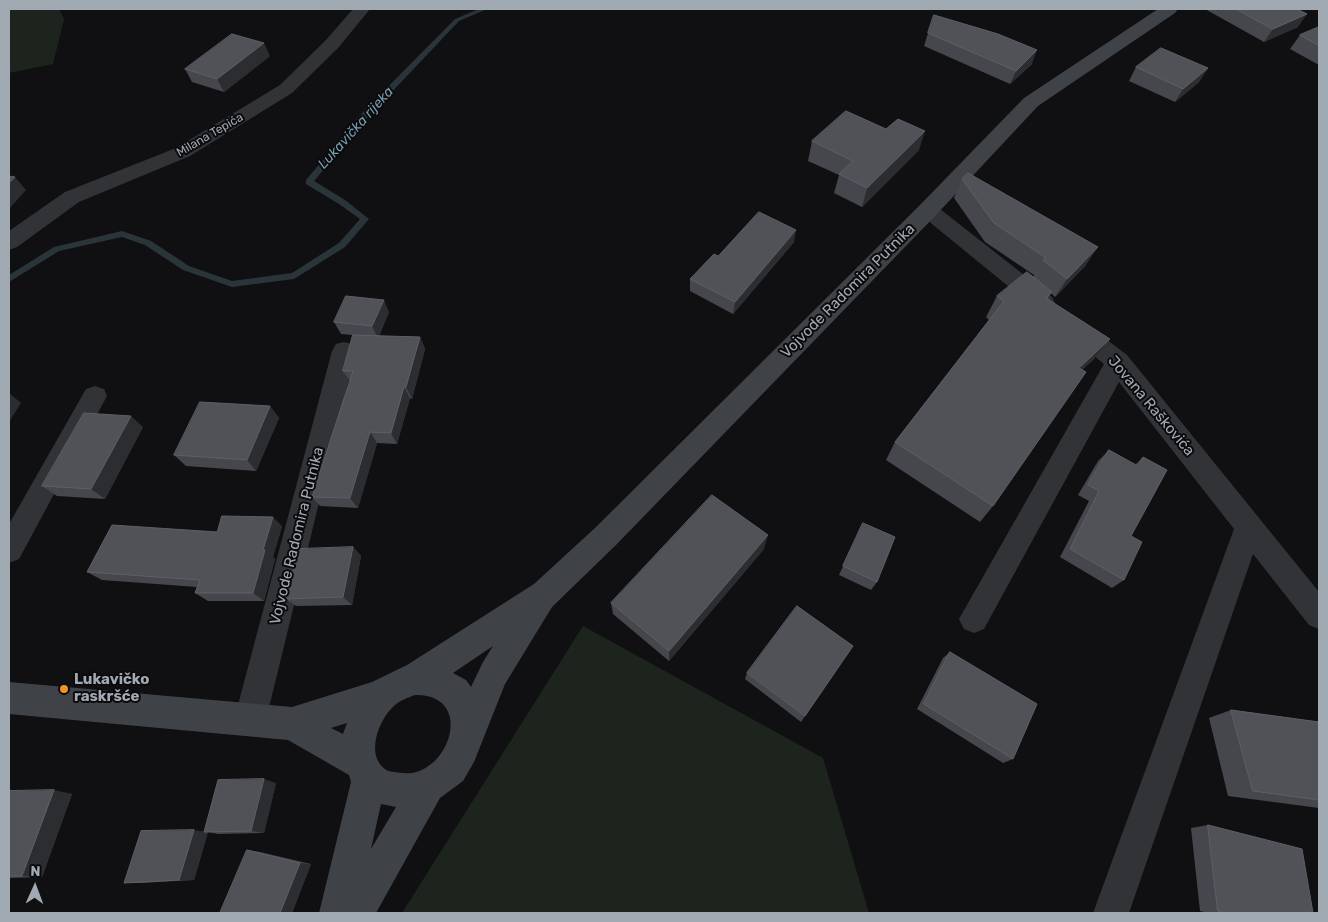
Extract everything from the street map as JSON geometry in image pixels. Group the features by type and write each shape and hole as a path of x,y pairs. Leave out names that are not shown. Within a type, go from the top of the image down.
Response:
{"main road":[{"name":"Vojvode Radomira Putnika","path":"468,732 494,673 520,629 545,594 613,528 928,210 1031,102 1169,9"},
{"name":"Vojvode Radomira Putnika","path":"415,679 545,594"},
{"path":"9,698 292,724 381,695 398,684 415,679 433,680 448,686 460,698 467,714 468,732 462,752 451,769 427,787 411,792 395,791 381,787 366,771 292,724"},
{"path":"338,913 366,771 358,750 359,735 363,720 381,695"},
{"path":"355,913 427,787"}],"street":[{"name":"Milana Tepića","path":"9,242 72,197 183,152 286,88 332,44 362,9"},
{"name":"Jovana Raškovića","path":"928,210 1118,362 1319,615"},
{"name":"Vojvode Radomira Putnika","path":"250,720 344,351"},
{"path":"974,618 1118,362"},
{"path":"9,550 95,396"},
{"path":"1111,913 1248,524"}],"shaded area":[{"path":"9,9 59,9 64,19 53,64 9,73"},
{"path":"583,626 823,758 869,913 402,913"}],"building":[{"path":"1236,9 1297,9 1307,14 1273,29"},
{"path":"934,15 998,34 1037,50 1016,71 928,33"},
{"path":"1319,27 1319,46 1300,35"},
{"path":"232,34 264,43 217,79 185,69"},
{"path":"1161,48 1208,68 1183,89 1136,67"},
{"path":"846,111 886,129 898,119 925,131 867,188 839,174 853,161 812,141"},
{"path":"968,173 1098,247 1067,279 1043,260 1046,258 994,223 962,179"},
{"path":"9,176 15,177 9,183"},
{"path":"759,212 796,230 735,302 690,279 714,254 718,256"},
{"path":"1027,272 1052,292 1046,298 1110,339 1079,368 1086,372 993,506 895,442 1004,301 997,296"},
{"path":"346,296 384,300 372,326 334,322"},
{"path":"353,335 420,337 391,433 370,432 350,498 312,497 353,371 343,371"},
{"path":"200,402 270,406 247,460 174,455"},
{"path":"84,413 131,416 91,489 42,486"},
{"path":"1109,450 1138,466 1143,457 1167,470 1131,536 1142,542 1124,580 1070,549 1099,491 1088,485"},
{"path":"712,495 768,535 669,651 611,603"},
{"path":"222,516 273,517 253,593 195,593 200,580 87,572 112,525 217,532"},
{"path":"863,523 895,537 877,582 843,566"},
{"path":"353,547 343,597 286,599 298,549"},
{"path":"797,606 853,646 805,716 747,673"},
{"path":"950,652 1037,704 1013,759 924,704"},
{"path":"1231,710 1319,722 1319,800 1253,791"},
{"path":"264,779 251,831 204,832 218,780"},
{"path":"54,790 22,876 9,876 9,791"},
{"path":"1208,825 1302,849 1313,913 1226,913 1218,911"},
{"path":"194,830 179,880 124,883 141,831"},
{"path":"247,850 300,863 280,913 220,913"}],"waterway":[{"name":"Lukavička rijeka","path":"9,279 57,249 122,234 148,243 186,268 232,284 294,276 342,245 365,219 342,202 309,182 366,114 457,20 484,9"}],"place":[{"name":"Lukavičko raskršće","path":"64,689"}]}
